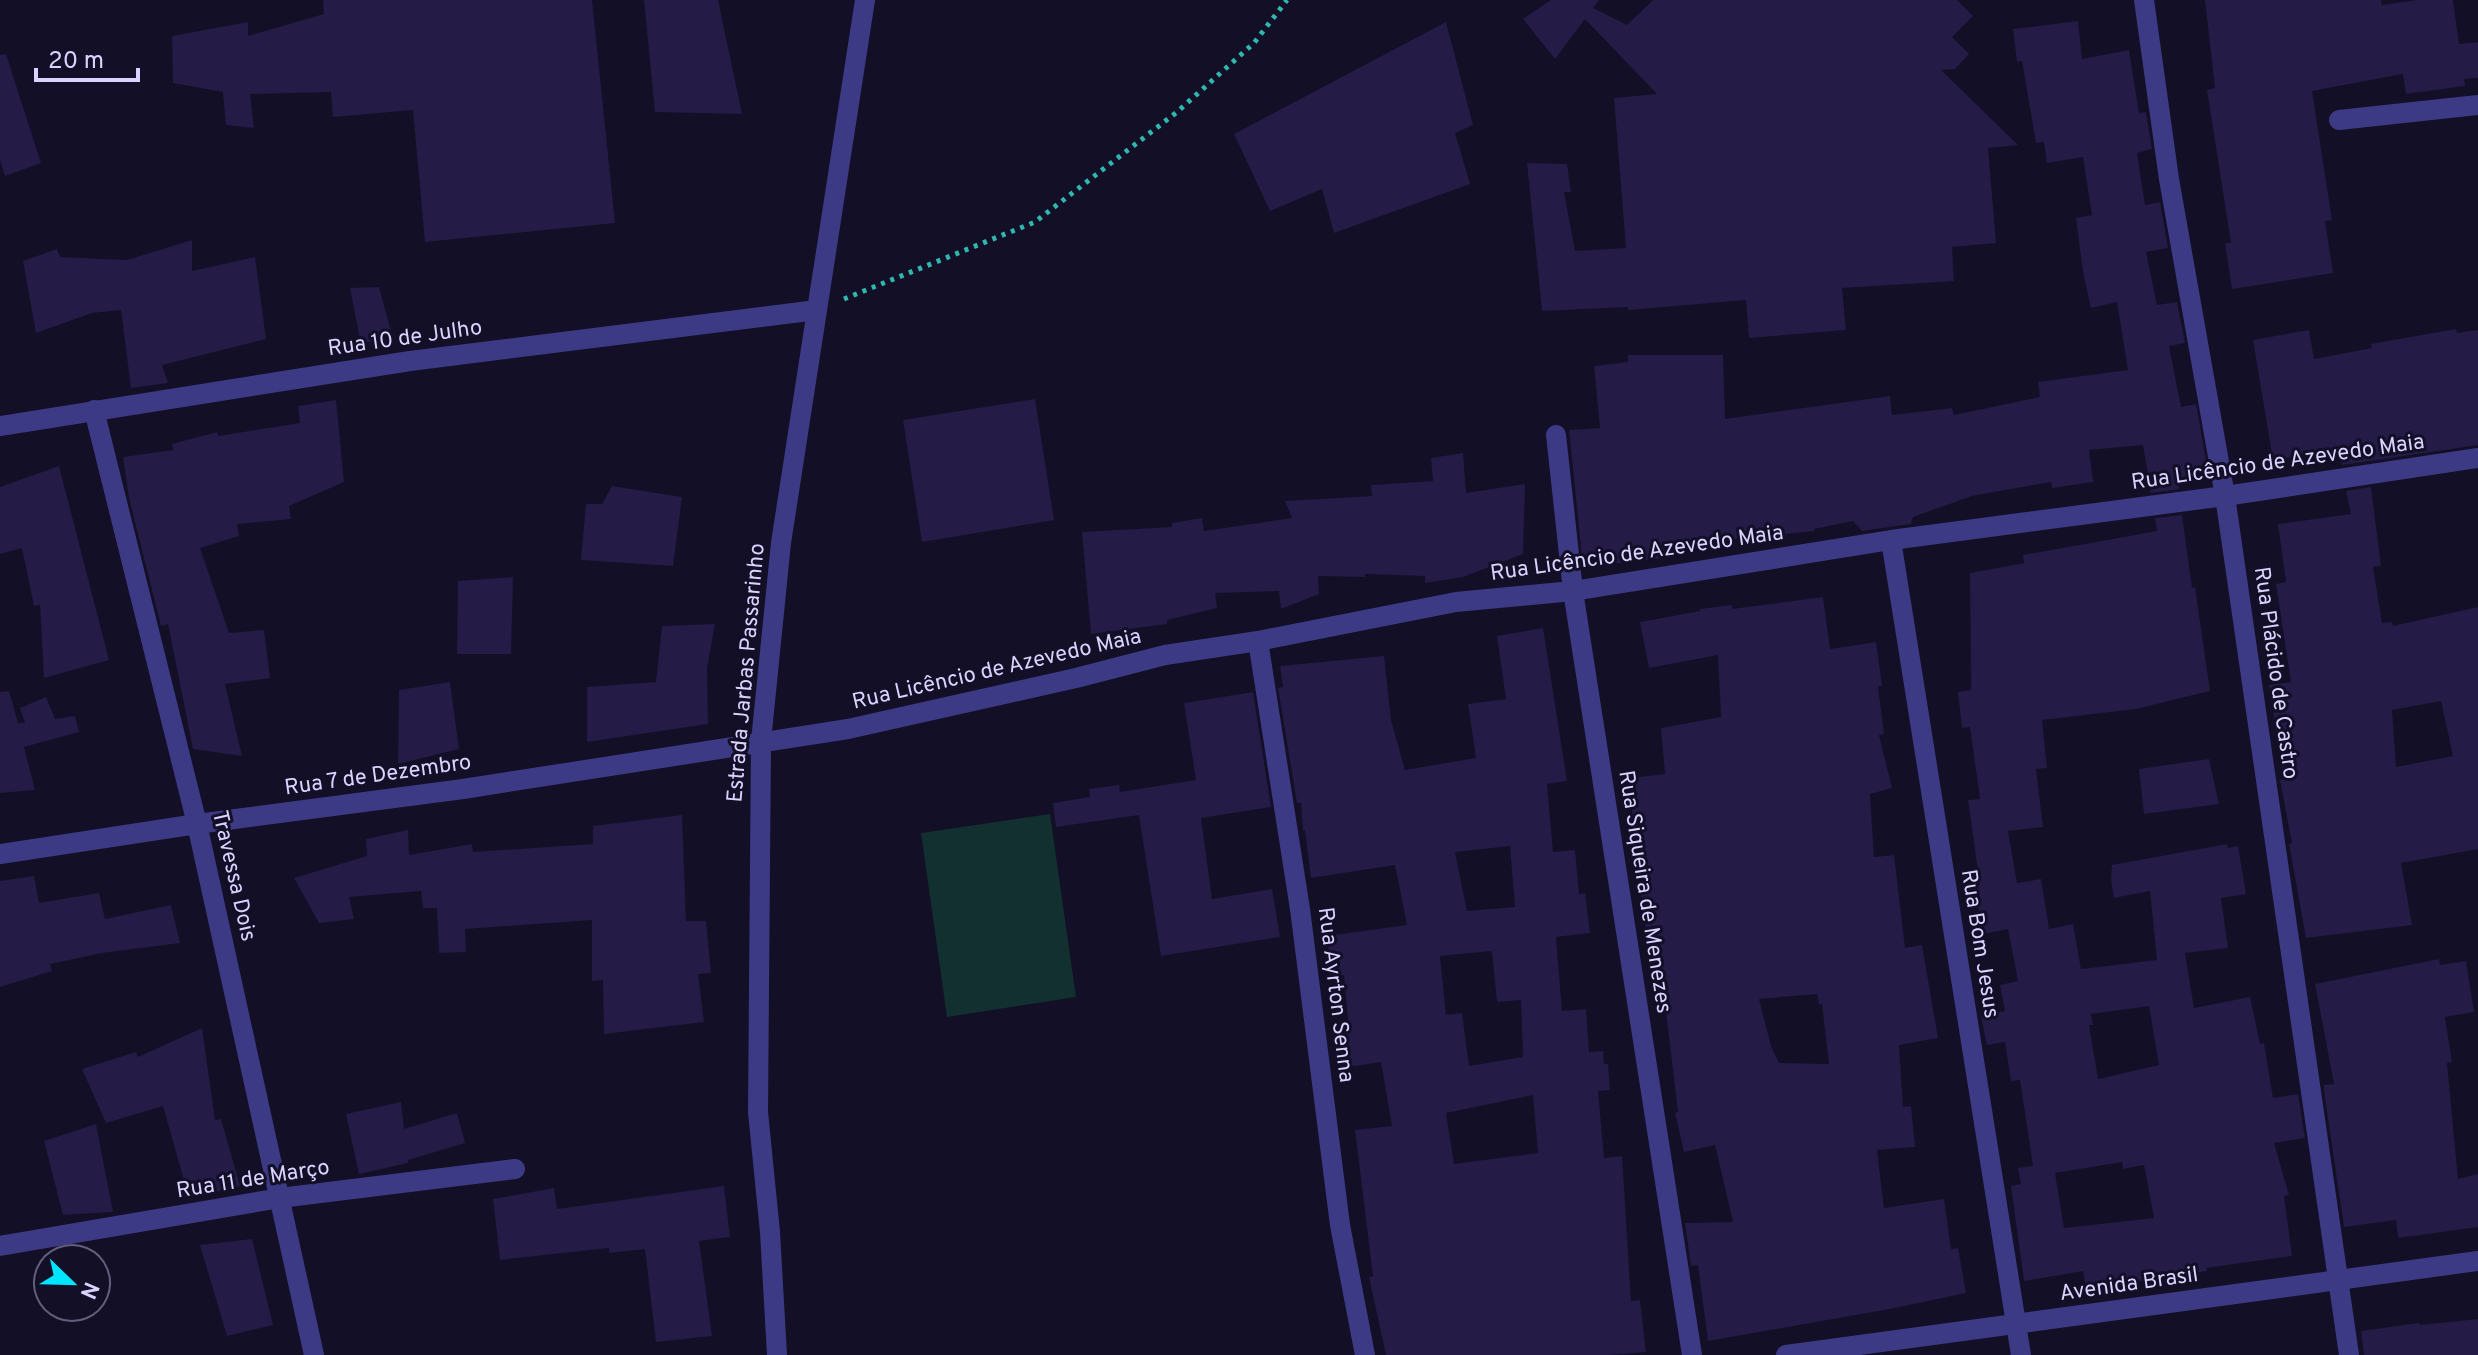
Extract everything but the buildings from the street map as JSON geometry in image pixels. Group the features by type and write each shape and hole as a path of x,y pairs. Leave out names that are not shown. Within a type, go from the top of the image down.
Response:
{"street":[{"name":"Estrada Jarbas Passarinho","path":"777,1355 770,1232 758,1112 761,741 781,543 865,0"},
{"name":"Rua Plácido de Castro","path":"2144,0 2169,179 2225,496 2349,1355"},
{"path":"2339,120 2478,105"},
{"name":"Rua 10 de Julho","path":"0,426 410,361 817,310"},
{"name":"Travessa Dois","path":"94,410 197,824 314,1355"},
{"name":"Rua Siqueira de Menezes","path":"1556,435 1573,591 1692,1355"},
{"name":"Rua Licêncio de Azevedo Maia","path":"761,741 848,729 1165,655 1258,641 1456,602 1573,591 1891,540 2225,496 2478,458"},
{"name":"Rua Bom Jesus","path":"1891,540 2021,1355"},
{"name":"Rua Ayrton Senna","path":"1258,641 1300,909 1340,1225 1365,1355"},
{"name":"Rua 7 de Dezembro","path":"0,854 463,789 761,741"},
{"name":"Rua 11 de Março","path":"0,1246 280,1198 515,1169"},
{"name":"Avenida Brasil","path":"1786,1355 2478,1261"}],"path":[{"path":"817,310 1035,222 1177,112 1254,43 1287,0"}],"green space":[{"path":"1050,814 1076,997 947,1017 921,833"}]}
